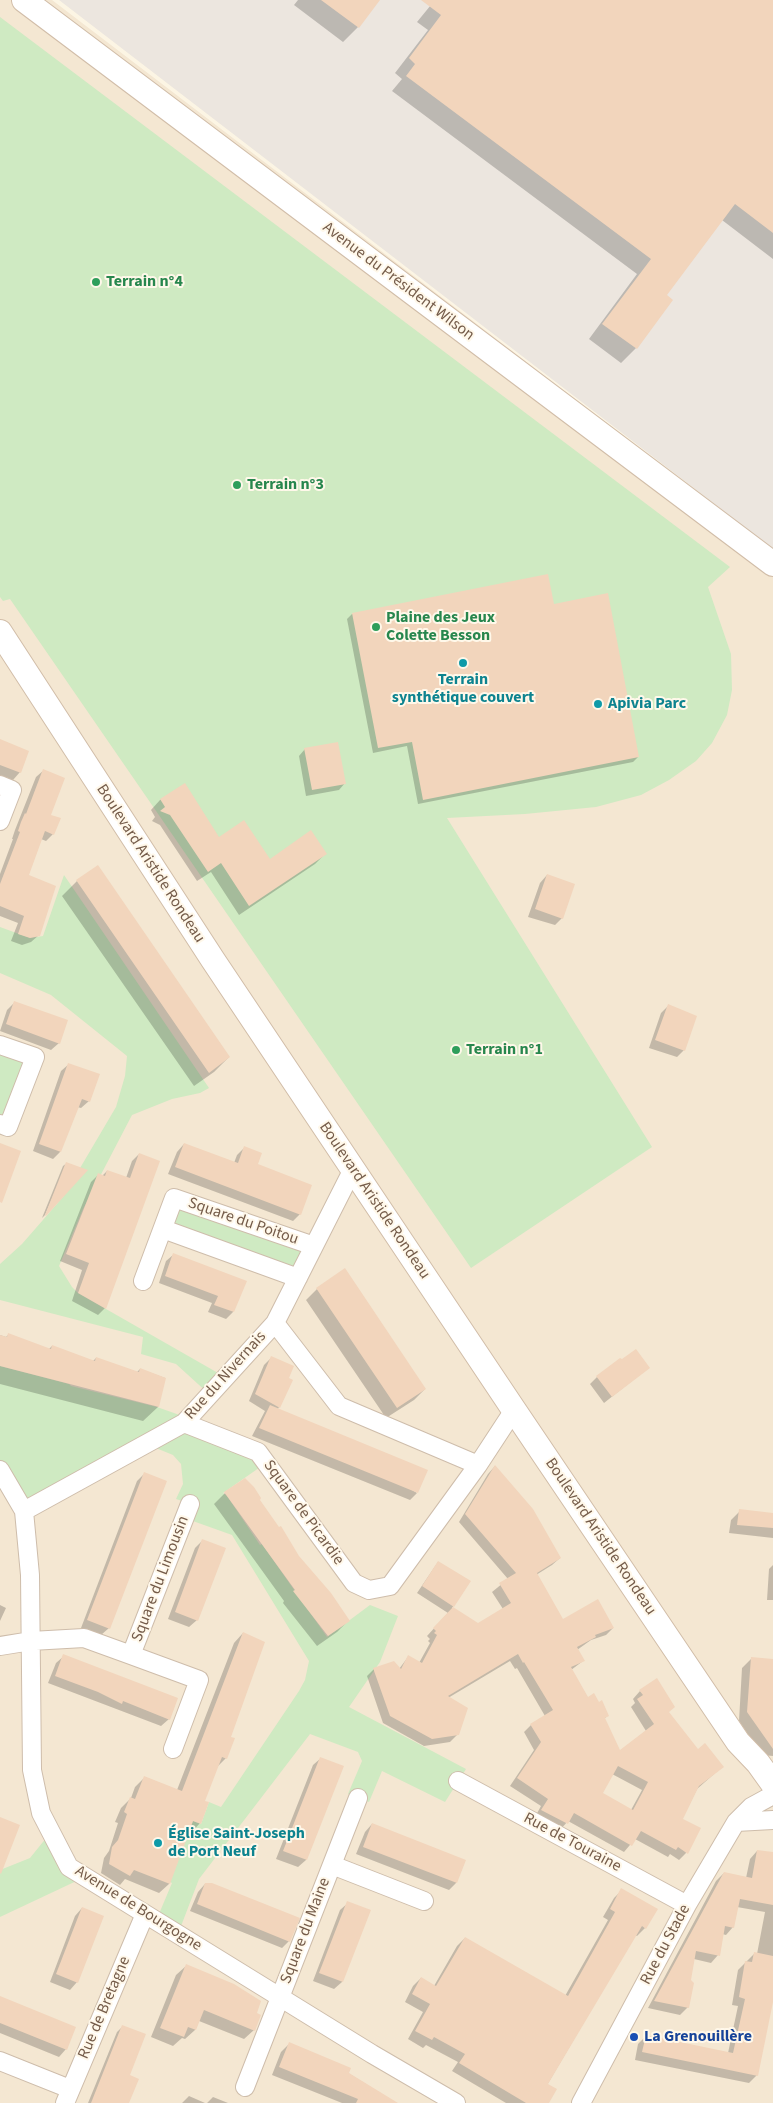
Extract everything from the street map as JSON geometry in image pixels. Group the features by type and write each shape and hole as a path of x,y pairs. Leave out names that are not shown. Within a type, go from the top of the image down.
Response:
{"street":[{"name":"Avenue du Président Wilson","path":"24,0 773,564"},
{"name":"Boulevard Aristide Rondeau","path":"0,632 213,960 514,1410 738,1742 766,1765 773,1784"},
{"path":"0,785 12,790 0,821"},
{"path":"0,1045 34,1057 8,1126 0,1124"},
{"name":"Rue du Nivernais","path":"24,1511 184,1423 275,1324 353,1169"},
{"name":"Square du Poitou","path":"143,1281 174,1198 314,1246"},
{"name":"Square du Poitou","path":"162,1228 298,1278"},
{"path":"275,1324 339,1406 478,1465 514,1410"},
{"name":"Square de Picardie","path":"184,1423 258,1452 354,1583 369,1590 390,1586 478,1465"},
{"name":"Avenue de Bourgogne","path":"0,1470 24,1511 30,1575 32,1770 40,1813 69,1867 281,1996 372,2054 456,2103"},
{"name":"Square du Limousin","path":"132,1655 190,1504"},
{"name":"Square du Limousin","path":"0,1646 31,1641 84,1638 199,1680 173,1749"},
{"name":"Rue de Touraine","path":"458,1781 687,1906"},
{"name":"Rue du Stade","path":"581,2103 687,1906 736,1822 751,1807 773,1796"},
{"name":"Square du Maine","path":"245,2087 358,1798"},
{"path":"736,1822 773,1820"},
{"name":"Square du Maine","path":"332,1865 424,1901"},
{"name":"Rue de Bretagne","path":"68,2096 145,1914"},
{"path":"0,2061 68,2096"}],"shaded area":[{"path":"0,0 52,0 773,550 773,2103 0,2103"},
{"path":"59,0 773,0 773,549"}],"green space":[{"name":"Plaine des Jeux Colette Besson","path":"0,17 730,567 708,587 731,654 732,690 727,715 712,743 696,761 669,780 641,795 596,807 525,814 447,818 652,1147 471,1268 10,599 3,601 0,597"},
{"path":"64,875 209,1088 200,1093 172,1099 132,1115 83,1209 59,1266 78,1293 225,1377 209,1394 176,1364 141,1354 143,1337 0,1300 0,1264 22,1244 63,1197 116,1107 125,1076 127,1056 51,995 0,973 0,927 30,938 43,936"},
{"path":"0,1045 35,1057 0,1124"},
{"path":"174,1198 314,1246 298,1278 163,1229"},
{"path":"0,1366 157,1407 188,1418 266,1463 223,1493 227,1496 260,1545 262,1544 327,1637 370,1605 398,1616 380,1662 349,1707 466,1769 445,1802 382,1771 369,1802 348,1794 362,1761 358,1752 310,1734 199,1879 178,1934 156,1921 172,1883 170,1882 193,1821 201,1824 209,1802 221,1807 299,1691 305,1680 309,1661 232,1535 190,1520 195,1505 176,1499 183,1484 181,1464 173,1455 146,1444 24,1511 0,1470"},
{"path":"51,1832 85,1877 0,1917 0,1870 30,1858"}],"building":[{"path":"321,0 380,0 359,28"},
{"path":"421,0 773,0 773,233 735,204 667,295 673,300 637,349 602,324 651,259 406,76 415,64 409,58 441,15"},
{"name":"Terrain synthétique couvert","path":"548,574 554,604 608,593 639,757 423,800 412,742 378,748 352,613"},
{"path":"0,739 29,751 21,773 0,765"},
{"path":"338,742 346,784 312,790 304,748"},
{"path":"43,769 65,778 51,815 61,818 54,835 45,831 29,875 56,886 40,936 30,938 18,934 24,916 0,906 0,884 20,832 18,831 21,822 26,814"},
{"path":"185,783 219,837 244,820 270,859 311,830 327,854 249,906 221,863 208,872 170,815 160,811 165,807 160,799"},
{"path":"98,865 230,1057 209,1073 76,880"},
{"path":"547,874 575,884 563,919 535,909"},
{"path":"14,1001 68,1020 60,1044 6,1024"},
{"path":"668,1004 697,1016 685,1051 655,1040"},
{"path":"68,1063 100,1074 90,1102 82,1099 61,1152 39,1144"},
{"path":"0,1143 21,1151 2,1203 0,1202"},
{"path":"184,1143 238,1163 244,1146 262,1153 258,1164 312,1185 301,1215 175,1167"},
{"path":"139,1153 160,1161 106,1309 78,1293 89,1263 66,1254 98,1173 105,1176 107,1170 130,1178"},
{"path":"66,1162 88,1170 46,1216 45,1215"},
{"path":"173,1253 247,1281 234,1312 214,1305 218,1296 165,1276"},
{"path":"345,1268 426,1389 397,1408 316,1288"},
{"path":"8,1333 51,1349 52,1345 95,1361 96,1357 139,1372 140,1368 166,1378 159,1407 0,1366 0,1335 7,1337"},
{"path":"636,1349 650,1368 612,1397 596,1376"},
{"path":"271,1356 294,1366 289,1378 293,1380 280,1408 255,1394"},
{"path":"270,1405 428,1470 418,1493 259,1428"},
{"path":"495,1465 533,1509 561,1558 537,1573 563,1619 598,1599 614,1628 595,1635 596,1637 577,1647 585,1661 571,1667 588,1697 594,1693 599,1702 602,1700 609,1716 605,1718 620,1750 654,1724 637,1699 643,1695 639,1690 657,1678 675,1707 669,1712 698,1749 705,1743 724,1767 699,1786 683,1819 701,1828 688,1854 678,1847 676,1850 641,1831 632,1846 574,1813 568,1824 541,1810 548,1799 517,1778 541,1742 530,1724 553,1710 518,1654 448,1696 468,1708 459,1735 432,1739 390,1716 373,1668 394,1661 401,1669 408,1655 422,1663 437,1635 434,1633 436,1631 433,1628 453,1607 478,1623 511,1603 499,1583 516,1573 465,1514","holes":["618,1766 648,1782 633,1810 603,1793"]},
{"path":"144,1472 167,1481 110,1629 87,1620"},
{"path":"245,1478 254,1487 261,1498 260,1500 279,1527 281,1526 299,1556 331,1593 350,1621 328,1636 293,1591 295,1590 224,1492"},
{"path":"739,1509 773,1513 773,1528 737,1525"},
{"path":"202,1539 226,1548 198,1621 175,1612"},
{"path":"438,1561 471,1581 454,1607 422,1586"},
{"path":"243,1632 265,1642 231,1737 235,1738 227,1759 222,1757 205,1801 209,1802 201,1824 193,1821 170,1884 134,1870 130,1876 109,1864 112,1847 118,1840 127,1814 124,1812 130,1797 135,1799 144,1776 182,1791"},
{"path":"63,1654 178,1698 170,1720 123,1701 122,1704 98,1692 55,1676"},
{"path":"751,1657 773,1659 773,1749 747,1712"},
{"path":"320,1757 344,1766 307,1860 283,1851"},
{"path":"0,1817 20,1825 1,1874 0,1873"},
{"path":"372,1823 466,1860 457,1883 363,1847"},
{"path":"757,1850 773,1852 773,1905 740,1899 734,1928 725,1926 720,1956 696,1951 691,1980 694,1983 689,2008 654,2001 724,1872 752,1878"},
{"path":"205,1883 212,1883 300,1918 290,1942 197,1904"},
{"path":"621,1888 658,1909 646,1929 642,1926 548,2084 557,2089 549,2103 526,2103 459,2063 465,2054 434,2037 432,2040 415,2031 430,2004 412,1994 421,1977 436,1986 465,1937 568,1996 615,1912 610,1909"},
{"path":"347,1901 371,1910 343,1982 319,1973"},
{"path":"82,1907 104,1916 78,1983 56,1974"},
{"path":"754,1952 773,1956 773,2002 758,2076 642,2052 646,2035 733,2053 745,1999 739,1997 745,1961 752,1962"},
{"path":"186,1964 234,1984 261,2001 257,2013 261,2015 255,2031 204,2010 196,2030 188,2027 184,2037 160,2028"},
{"path":"0,1996 76,2027 67,2050 0,2023"},
{"path":"122,2025 146,2034 130,2075 139,2079 129,2103 91,2103"},
{"path":"289,2042 351,2068 349,2073 398,2103 356,2103 358,2099 279,2067"}],"place":[{"name":"Terrain n°4","path":"96,282"},
{"name":"Terrain n°3","path":"237,485"},
{"name":"Plaine des Jeux Colette Besson","path":"376,627"},
{"name":"Terrain synthétique couvert","path":"463,663"},
{"name":"Apivia Parc","path":"598,704"},
{"name":"Terrain n°1","path":"456,1050"},
{"name":"Église Saint-Joseph de Port Neuf","path":"158,1843"},
{"name":"La Grenouillère","path":"634,2037"}]}
